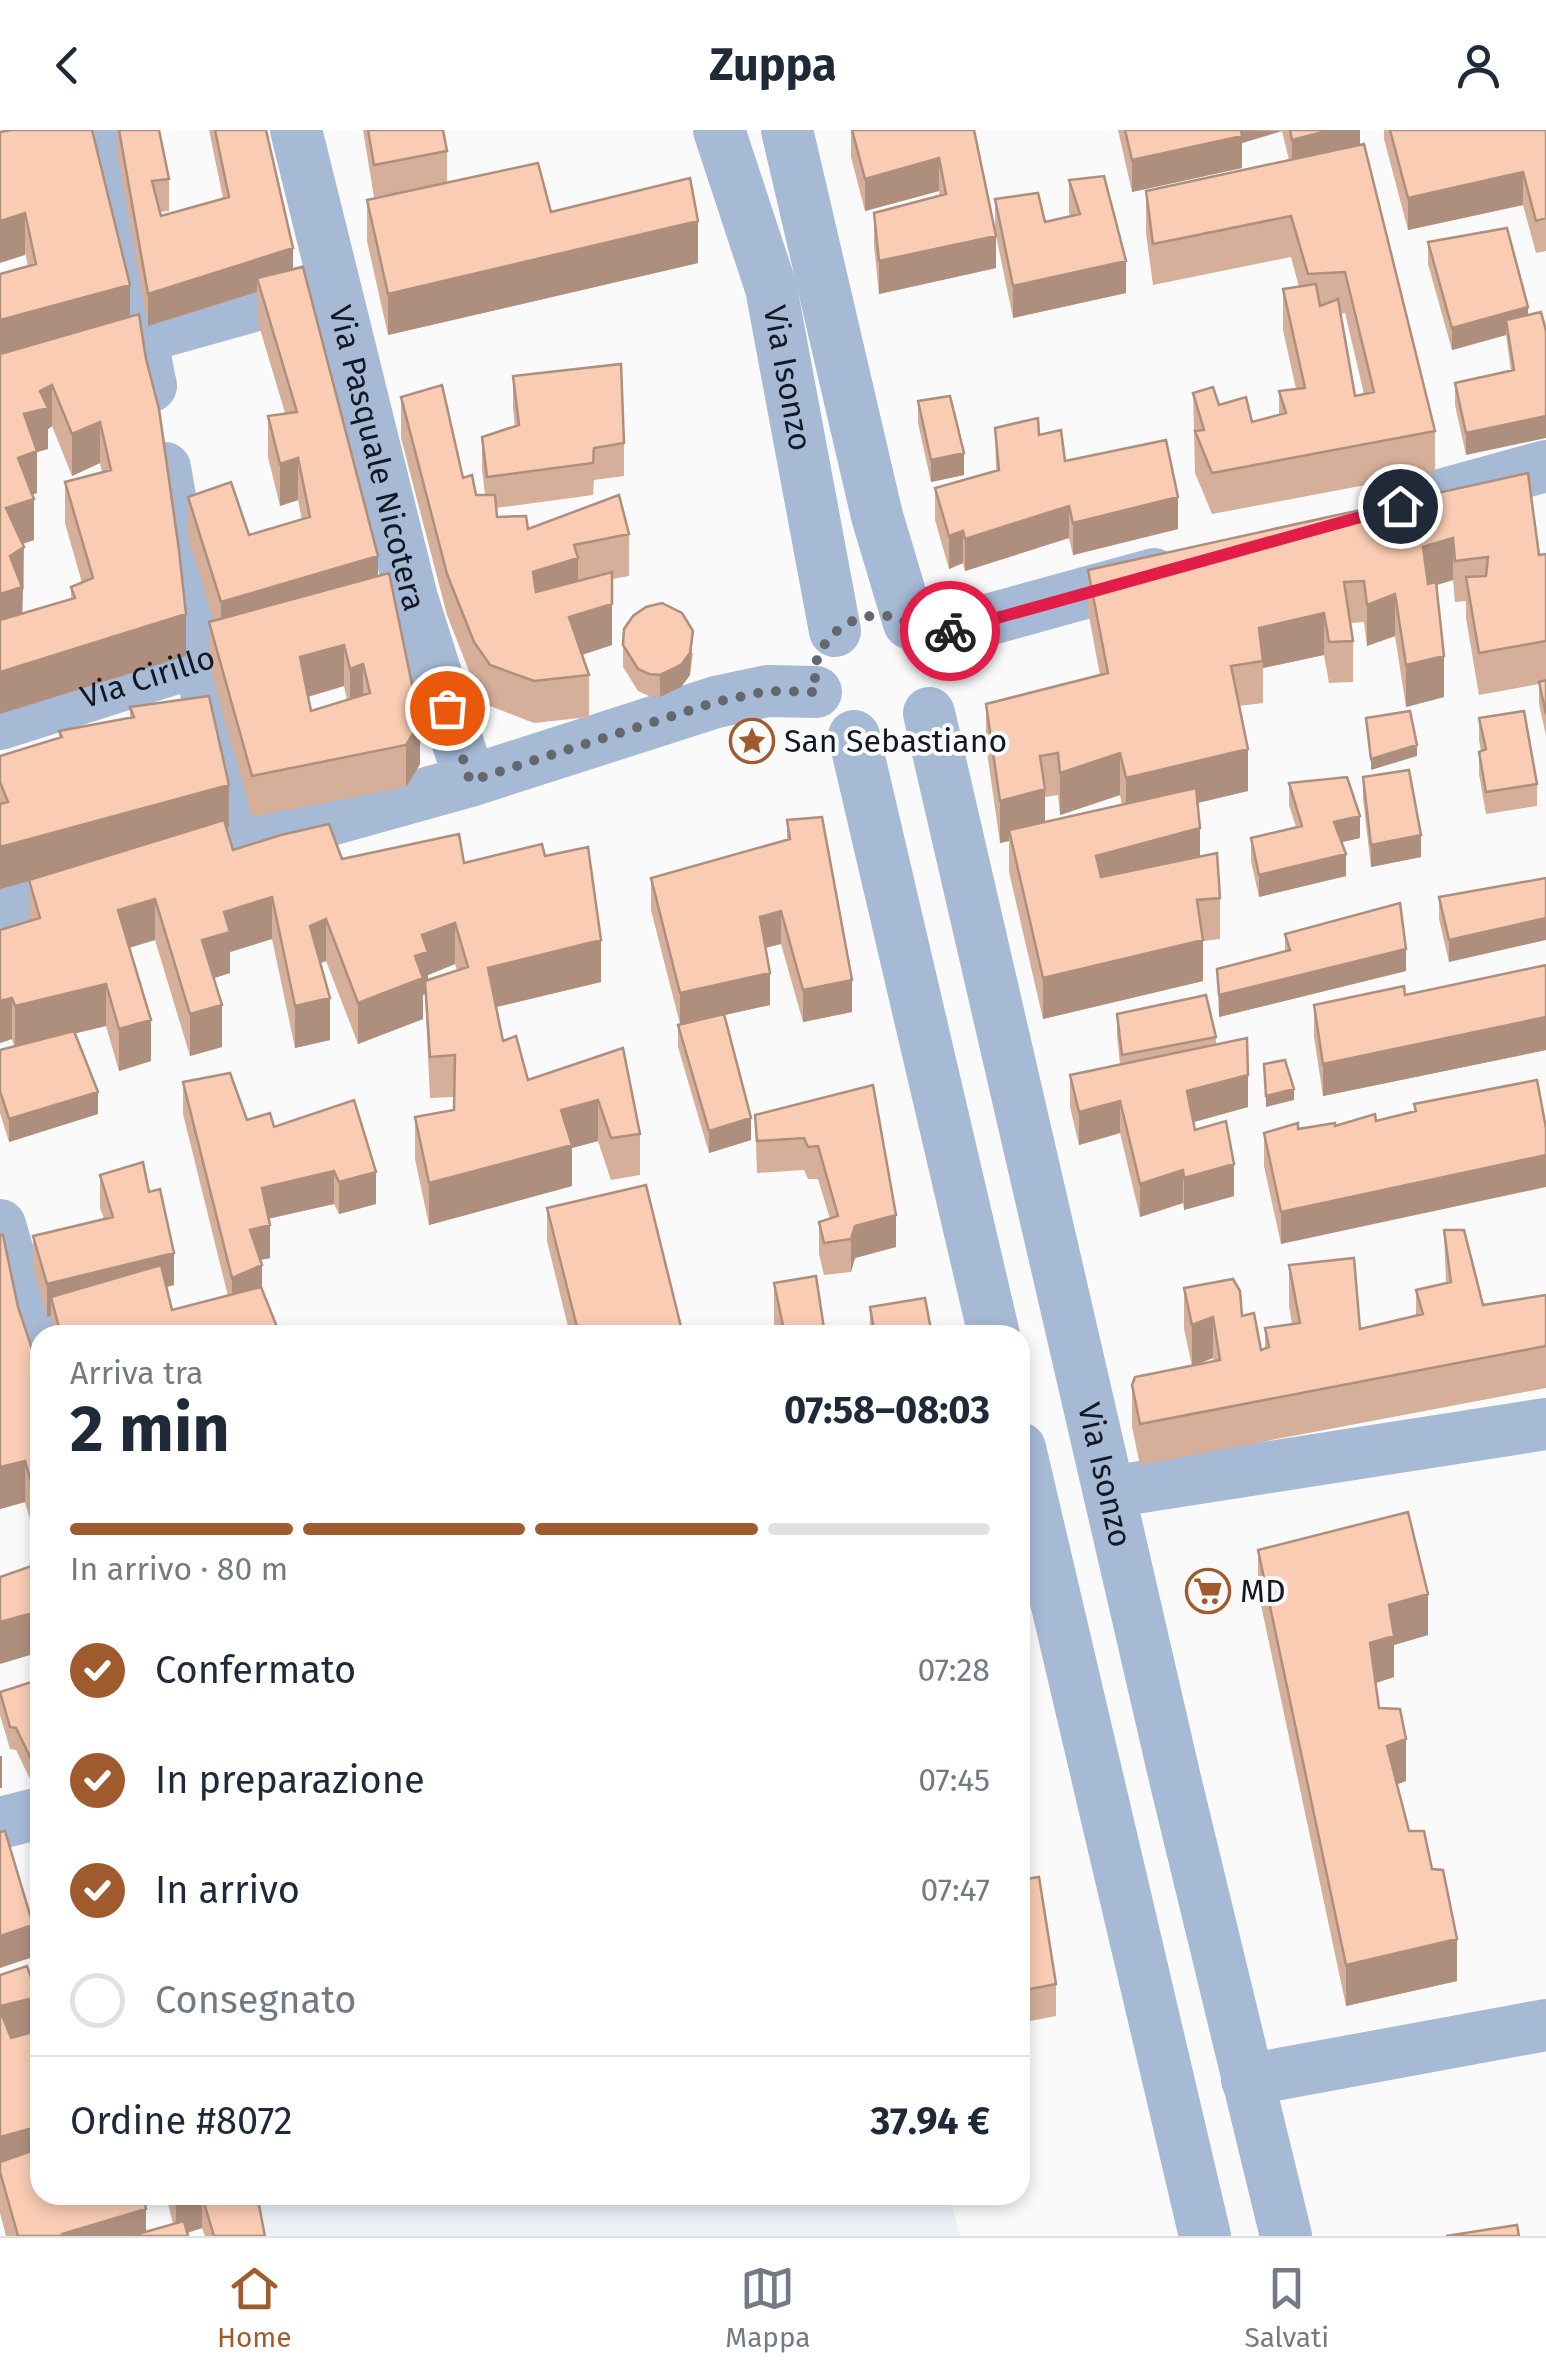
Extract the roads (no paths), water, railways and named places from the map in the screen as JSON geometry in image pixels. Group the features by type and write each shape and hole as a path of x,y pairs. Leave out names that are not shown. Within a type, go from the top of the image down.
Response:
{"street":[{"name":"Via Pasquale Nicotera","path":"296,130 412,598 470,781"},
{"name":"Via Isonzo","path":"719,130 771,288 835,631"},
{"name":"Via Isonzo","path":"787,130 876,516 917,630"},
{"path":"98,138 105,154 142,337 199,660 240,845"},
{"path":"0,378 317,288 334,275"},
{"path":"1377,513 1546,466"},
{"path":"917,630 1208,560"},
{"path":"359,614 412,598"},
{"path":"871,615 890,616 917,630 934,650 939,666 937,699 929,713 914,728 896,737 875,740 854,736 837,726 816,692 815,669 822,648 835,631 852,620 871,615"},
{"name":"Via Cirillo","path":"0,724 270,639"},
{"path":"0,912 470,781 716,702 768,691 816,692"},
{"name":"Via Isonzo","path":"929,713 1176,1783 1286,2236"},
{"path":"854,736 992,1325"},
{"path":"0,1225 30,1329"},
{"path":"1109,1492 1546,1424"},
{"path":"1030,1490 1205,2236"},
{"path":"1103,1799 1120,1811 1142,1813 1164,1802 1176,1783"},
{"path":"0,1823 30,1816"},
{"path":"1118,1871 1132,1852 1154,1842 1176,1844 1193,1854"},
{"path":"1247,2080 1546,2026"}],"place":[{"name":"San Sebastiano","path":"752,741"},
{"name":"MD","path":"1208,1591"}]}
